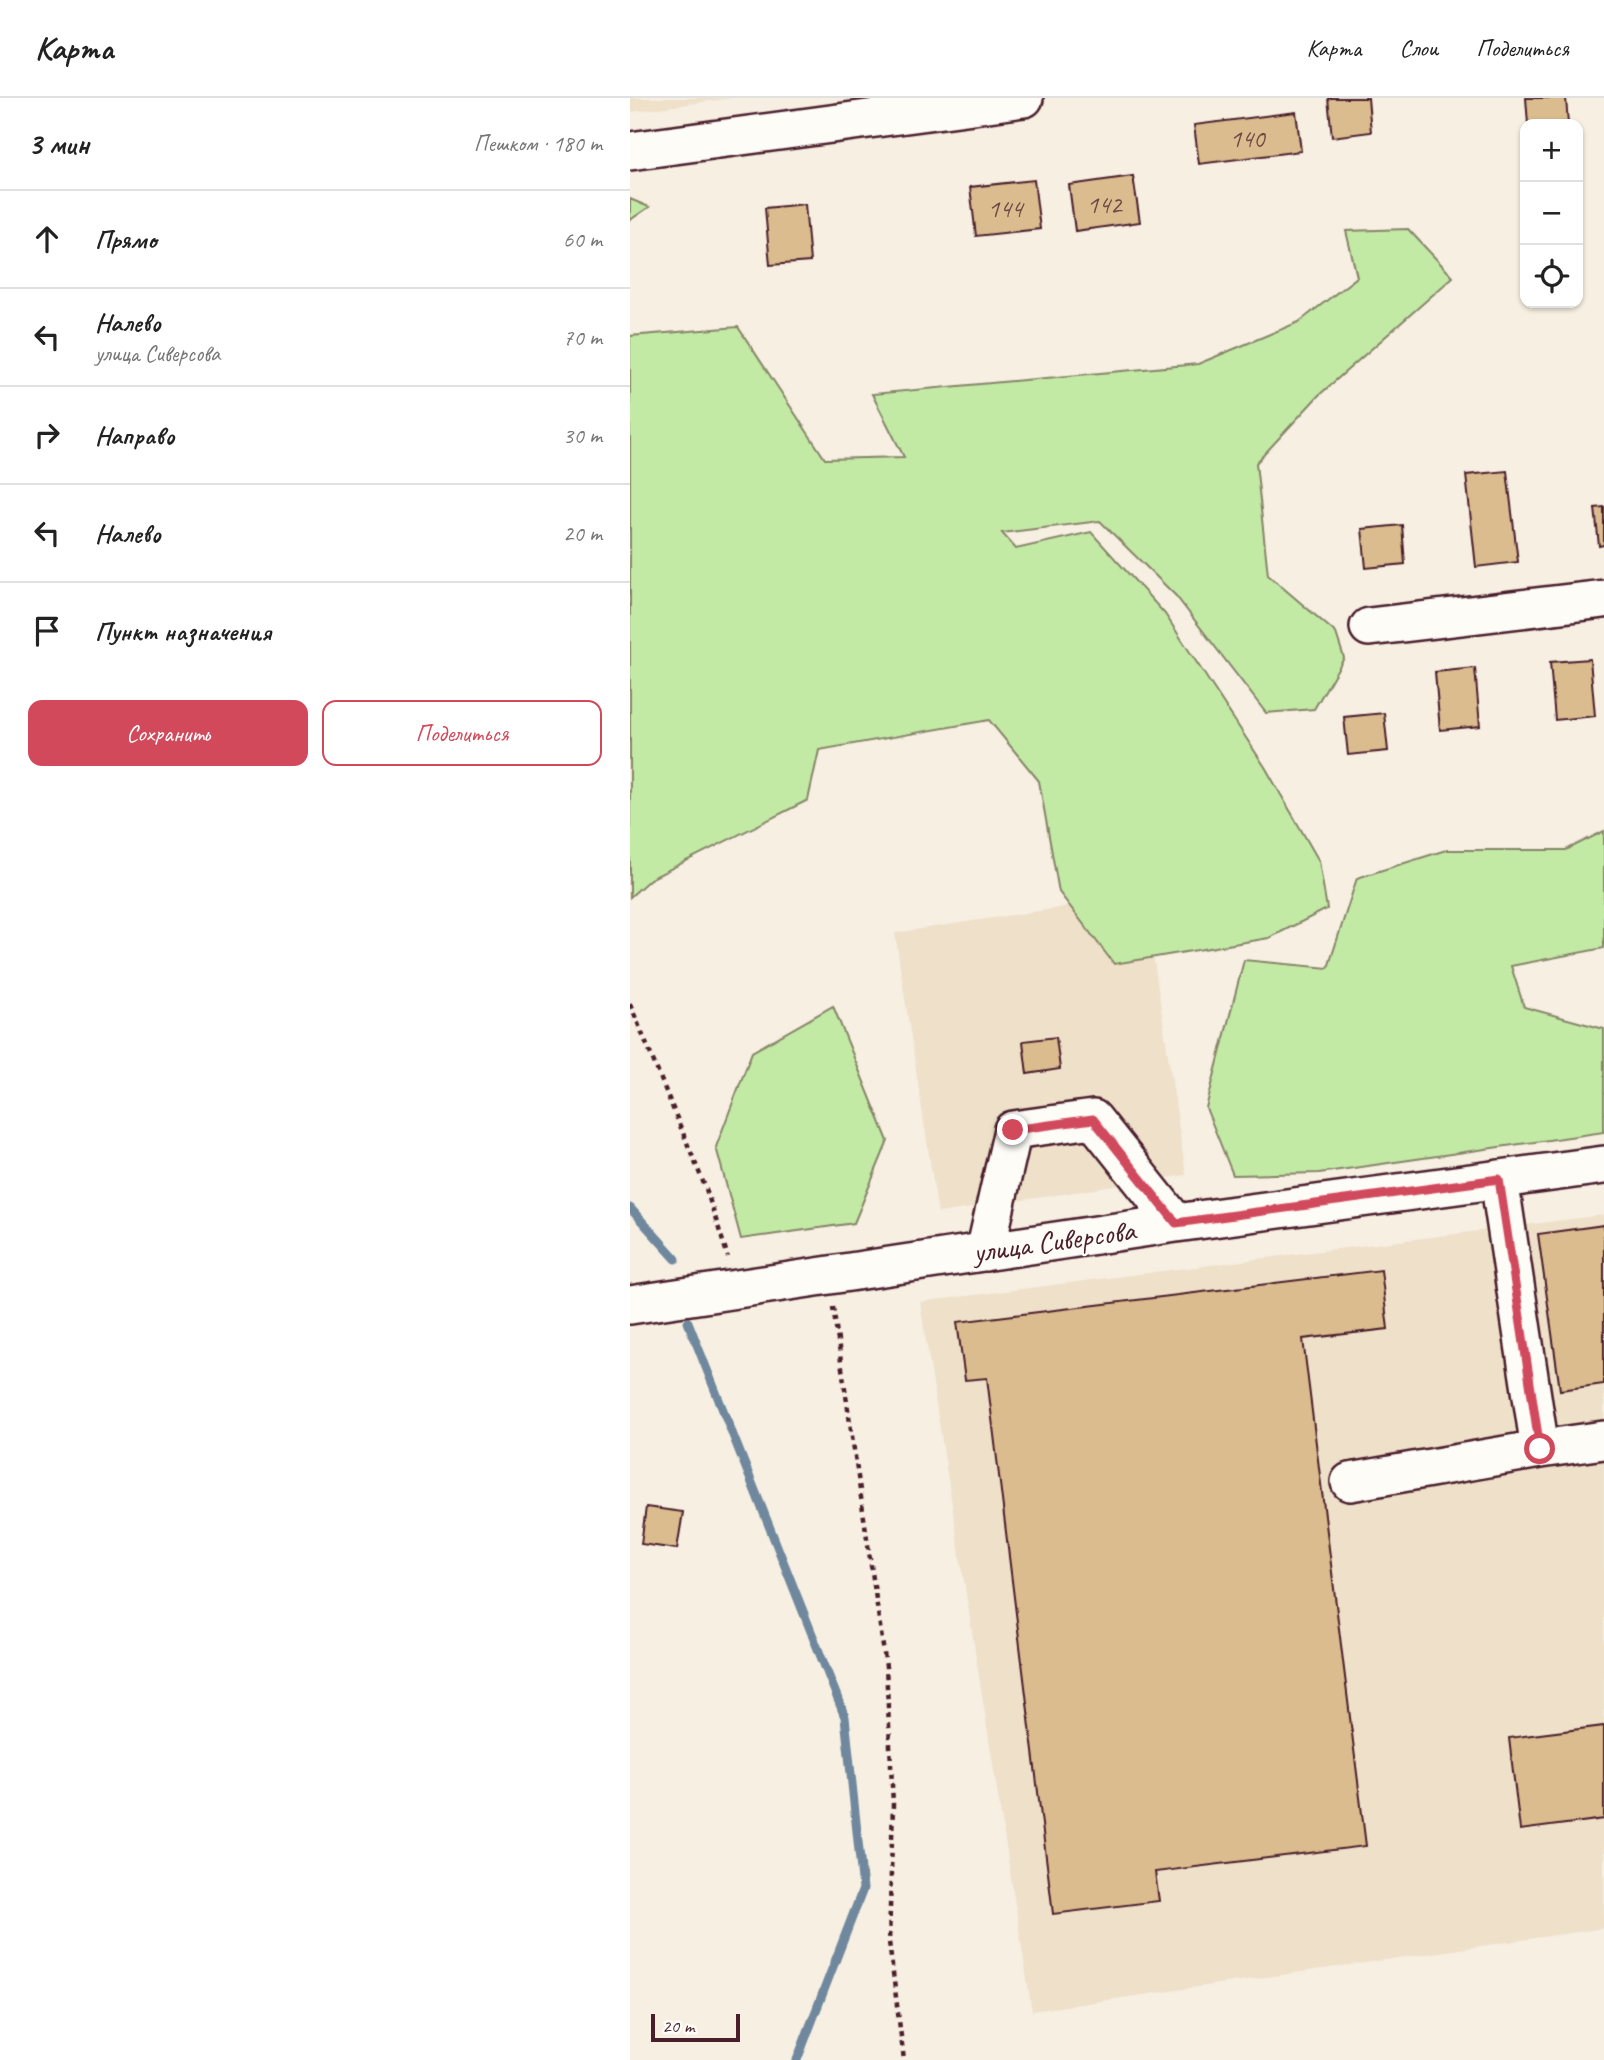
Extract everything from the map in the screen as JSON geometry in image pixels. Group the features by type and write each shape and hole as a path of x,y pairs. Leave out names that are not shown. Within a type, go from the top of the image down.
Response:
{"street":[{"path":"630,151 1024,98"},
{"path":"1369,627 1604,599"},
{"path":"985,1252 1013,1130 1093,1119 1176,1223"},
{"name":"улица Сиверсова","path":"630,1305 1176,1223 1604,1165"},
{"path":"1499,1179 1540,1449"},
{"path":"1350,1482 1604,1440"}],"path":[{"path":"630,1004 706,1189 737,1288"},
{"path":"828,1275 886,1668 893,1804 889,1942 904,2060"}],"shaded area":[{"path":"630,98 732,98 630,112"},
{"path":"1144,895 1186,1175 938,1213 895,933"},
{"path":"1604,1215 1604,1928 1032,2011 920,1302"}],"green space":[{"path":"630,199 649,207 630,220"},
{"path":"1408,229 1453,277 1318,396 1256,463 1268,575 1336,633 1344,658 1314,709 1266,713 1176,596 1100,521 1002,533 1016,549 1091,532 1165,614 1265,767 1319,861 1327,909 1269,938 1114,964 1059,892 1039,781 989,720 819,750 808,800 650,879 630,897 630,336 738,327 825,459 904,457 872,394 1198,364 1299,322 1357,277 1346,231"},
{"path":"1604,831 1604,948 1511,966 1524,1007 1604,1029 1604,1132 1319,1173 1233,1175 1206,1108 1244,960 1328,968 1357,878 1446,850 1566,850"},
{"path":"833,1006 888,1141 854,1223 741,1239 716,1147 752,1052"}],"building":[{"path":"1328,98 1368,98 1371,132 1332,137"},
{"path":"1526,98 1566,98 1568,119 1528,119"},
{"path":"1296,112 1301,151 1199,164 1194,125"},
{"path":"1133,176 1140,222 1075,231 1069,185"},
{"path":"1034,180 1040,229 976,236 970,187"},
{"path":"805,204 810,262 770,265 765,208"},
{"path":"1507,471 1518,562 1476,567 1466,475"},
{"path":"1604,507 1604,545 1599,546 1595,508"},
{"path":"1402,525 1405,564 1366,568 1362,529"},
{"path":"1590,659 1595,716 1555,720 1550,662"},
{"path":"1475,668 1480,726 1440,730 1435,672"},
{"path":"1384,713 1388,751 1348,755 1344,717"},
{"path":"1056,1037 1060,1069 1027,1074 1023,1041"},
{"path":"1604,1225 1604,1384 1560,1390 1538,1234"},
{"path":"1381,1270 1388,1329 1303,1339 1366,1846 1155,1872 1159,1901 1053,1914 987,1378 965,1380 957,1322"},
{"path":"646,1507 683,1512 677,1549 641,1544"},
{"path":"1604,1726 1604,1819 1520,1830 1509,1738"}],"waterway":[{"path":"630,1208 676,1259"},
{"path":"688,1322 845,1717 863,1889 797,2060"}],"route":[{"path":"1013,1130 1093,1119 1176,1223 1499,1179 1540,1449"}]}
